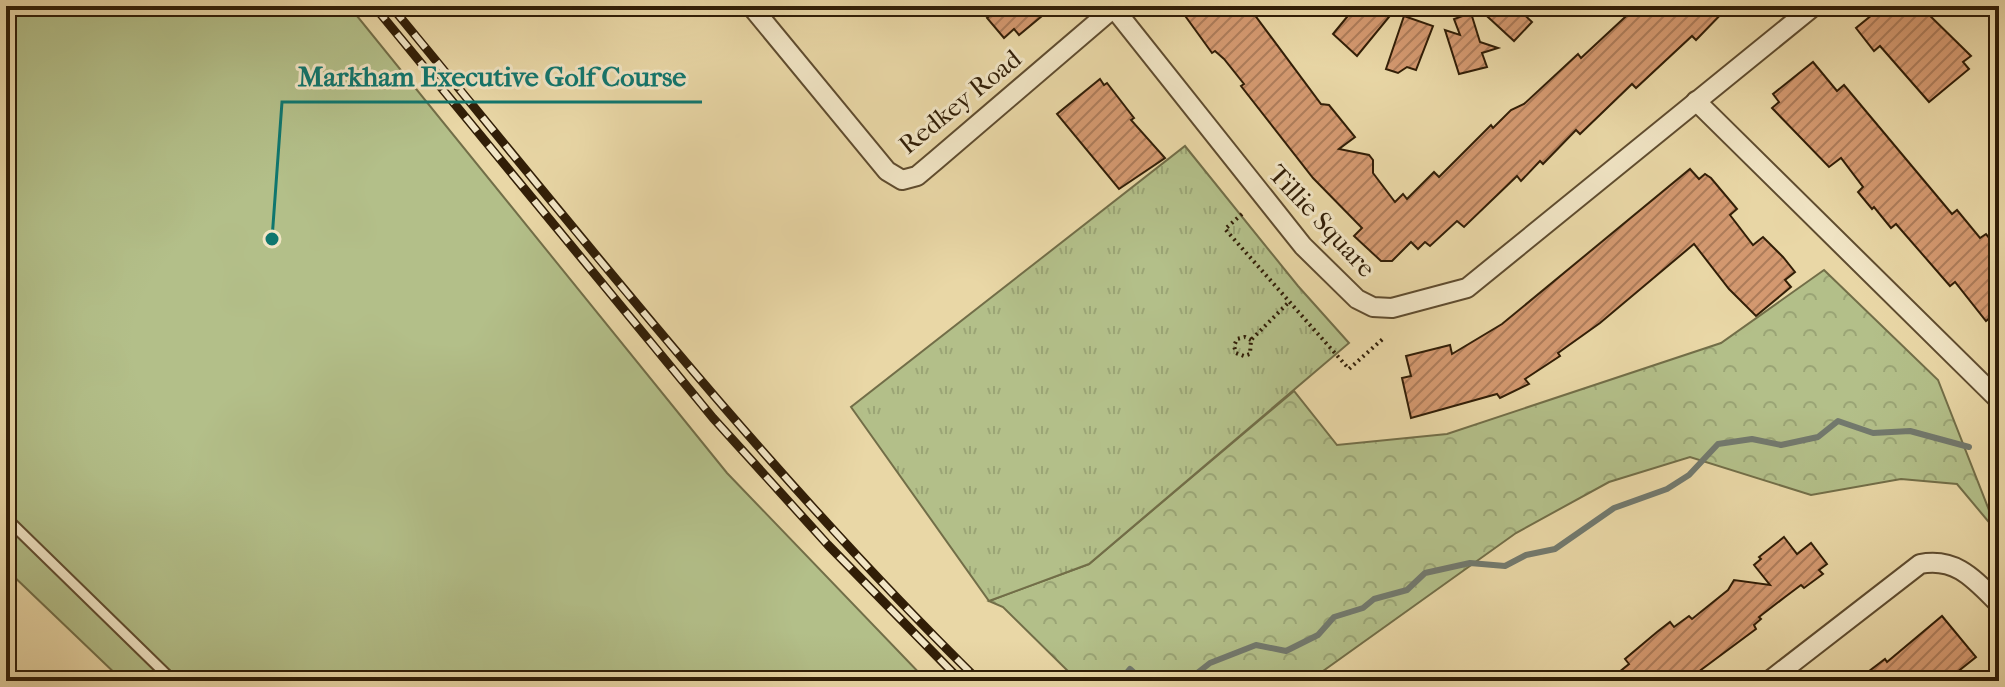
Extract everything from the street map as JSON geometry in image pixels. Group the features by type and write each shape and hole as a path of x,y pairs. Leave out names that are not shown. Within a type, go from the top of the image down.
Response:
{"street":[{"name":"Redkey Road","path":"751,6 887,171 902,180 917,176 1114,7"},
{"name":"Tillie Square","path":"1114,7 1303,246 1357,299 1373,307 1419,303 1467,288 1814,6"},
{"path":"1994,6 1999,12"},
{"path":"1696,101 1999,400"},
{"path":"1769,681 1920,564 1938,561 1955,565 1999,604"}],"lane":[{"path":"6,518 173,681"}],"path":[{"path":"1242,214 1225,229 1349,369 1385,337"},
{"path":"1251,340 1245,337 1237,339 1234,346 1236,353 1250,354 1251,340 1289,302"}],"green space":[{"path":"6,6 349,6 727,473 927,681 123,681 6,569"},
{"path":"1185,146 1298,286 1349,343 1089,564 989,601 851,407"},
{"path":"1824,270 1938,380 1998,533 1957,484 1901,479 1811,495 1690,457 1609,482 1516,533 1309,681 1078,681 1003,607 989,601 1089,564 1294,391 1337,445 1447,434 1721,343"}],"building":[{"path":"1002,6 1054,6 1019,35 1014,29 1004,38 987,18"},
{"path":"1178,6 1248,6 1321,104 1329,105 1355,137 1339,149 1369,155 1373,160 1373,173 1395,202 1403,194 1407,199 1434,172 1439,177 1491,125 1493,128 1511,110 1524,104 1578,54 1581,58 1637,6 1729,6 1696,40 1692,36 1636,88 1632,84 1580,134 1576,130 1543,164 1540,161 1521,181 1517,176 1464,227 1457,221 1430,246 1425,242 1418,249 1411,242 1392,261 1381,261 1354,236 1362,228 1313,178 1241,86 1244,84 1224,59 1215,51 1212,53"},
{"path":"1356,6 1398,6 1357,56 1333,34"},
{"path":"1476,6 1515,6 1532,22 1514,41"},
{"path":"1883,6 1920,6 1971,56 1963,62 1969,69 1929,102 1880,46 1874,51 1856,28"},
{"path":"1471,13 1480,42 1498,48 1482,53 1487,67 1459,74 1445,30 1460,35 1454,19"},
{"path":"1404,16 1433,26 1416,70 1407,67 1398,73 1386,69"},
{"path":"1813,62 1837,91 1844,85 1952,214 1957,210 1980,238 1986,234 1999,250 1999,310 1986,321 1955,282 1950,286 1896,224 1891,228 1874,207 1872,209 1858,192 1863,187 1841,158 1829,167 1772,108 1779,102 1773,94"},
{"path":"1100,79 1104,85 1107,83 1134,118 1131,120 1165,158 1119,189 1057,114"},
{"path":"1690,169 1699,179 1705,174 1711,178 1737,209 1730,215 1753,245 1763,237 1783,257 1795,272 1785,280 1791,287 1756,316 1729,289 1694,244 1600,323 1558,353 1560,356 1525,379 1529,384 1500,398 1497,394 1411,418 1402,378 1411,376 1406,356 1450,345 1452,354 1502,324"},
{"path":"1784,537 1797,554 1811,543 1827,564 1819,570 1823,574 1804,588 1801,585 1759,617 1761,619 1754,625 1756,629 1686,681 1608,681 1629,664 1625,659 1657,632 1670,622 1674,627 1689,616 1692,619 1728,590 1734,580 1770,585 1754,565 1761,559 1759,557"},
{"path":"1942,616 1976,657 1946,681 1856,681 1885,659 1887,662"}],"waterway":[{"path":"1187,681 1210,663 1256,645 1286,651 1318,635 1334,617 1363,608 1374,599 1407,590 1425,573 1470,563 1505,566 1526,555 1555,549 1614,508 1667,489 1689,475 1718,444 1752,439 1781,445 1818,437 1838,421 1873,433 1910,431 1969,447"},
{"path":"1120,681 1130,669 1143,681"}],"railway":[{"path":"374,6 713,418 828,545 961,681"},
{"path":"391,6 749,436 823,519 979,681"}],"place":[{"name":"Markham Executive Golf Course","path":"272,239"}]}
